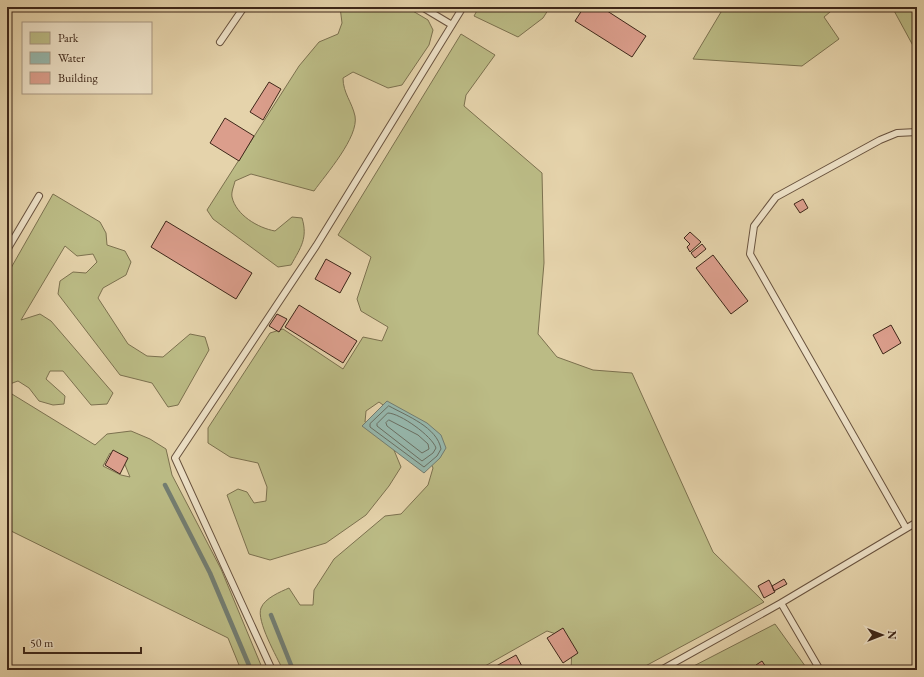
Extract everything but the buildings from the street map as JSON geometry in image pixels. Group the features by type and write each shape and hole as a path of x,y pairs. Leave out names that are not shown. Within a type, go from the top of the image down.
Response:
{"lane":[{"path":"220,42 244,7"},
{"path":"422,7 452,25"},
{"path":"272,670 174,458 316,246 463,7"},
{"path":"906,528 750,254 754,226 776,197 880,140 898,133 917,132"},
{"path":"7,250 39,196"},
{"path":"661,670 781,603 917,522"},
{"path":"781,603 820,670"}],"green space":[{"path":"340,7 406,7 428,20 433,30 429,45 402,85 388,88 353,72 343,78 344,88 355,116 355,125 347,144 314,191 251,174 235,181 232,191 234,204 243,215 255,224 275,231 292,217 302,218 304,225 304,237 300,247 291,265 278,267 213,219 207,210 299,66 319,42 338,34 342,23"},
{"path":"479,7 550,7 543,18 518,37 474,16"},
{"path":"724,7 836,7 824,17 839,39 802,66 693,59"},
{"path":"892,7 917,7 917,53"},
{"path":"461,34 495,55 466,95 464,106 542,173 544,263 538,334 557,357 593,370 632,373 713,552 764,602 638,670 571,670 572,647 562,636 547,631 478,670 283,670 261,621 260,614 263,604 273,596 289,588 300,605 313,605 314,590 334,559 385,516 401,514 428,485 433,468 415,429 379,402 366,411 365,422 389,438 401,467 389,486 366,515 326,543 270,560 249,554 227,495 238,489 247,492 254,503 266,501 267,487 258,463 230,457 208,443 208,428 270,333 283,329 343,369 363,337 382,341 388,327 361,311 357,299 371,257 338,235"},
{"path":"53,194 100,222 106,233 107,245 125,251 131,262 126,275 103,288 98,298 128,344 147,356 163,357 190,334 205,337 209,350 178,405 168,407 152,383 120,375 58,294 60,281 73,272 86,273 97,262 93,254 77,256 65,246 21,320 40,314 51,321 113,393 107,404 91,405 63,371 50,371 46,379 65,396 64,404 53,405 39,401 29,388 18,381 7,385 7,275"},
{"path":"7,391 95,445 107,434 131,431 150,439 166,449 172,475 221,569 263,670 241,670 228,638 7,529","holes":["110,453 123,460 130,477 121,475 103,466"]},
{"path":"775,624 808,670 686,670"}],"water":[{"path":"387,401 427,423 441,435 446,448 440,458 424,473 362,426"}],"waterway":[{"path":"165,485 210,573 251,670"},
{"path":"271,615 293,670"}]}
